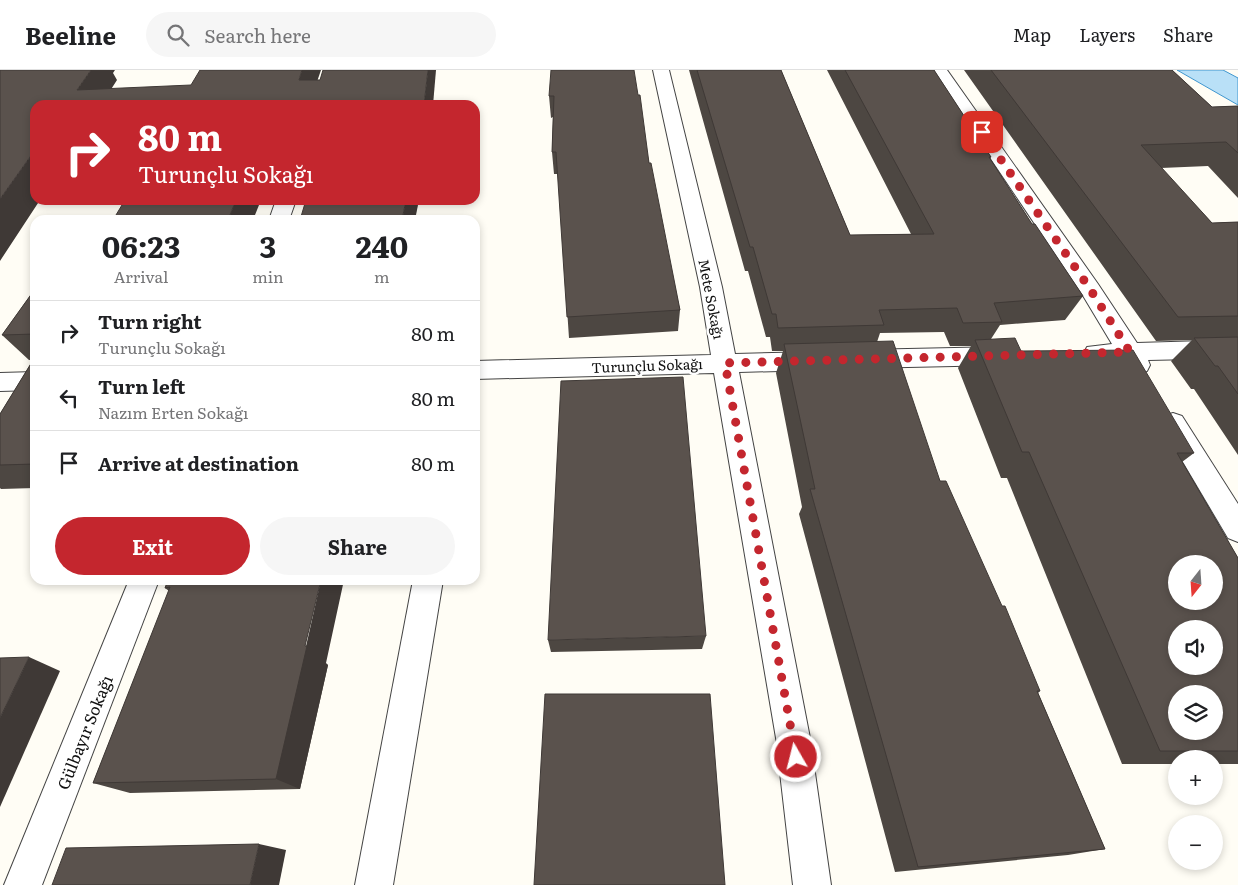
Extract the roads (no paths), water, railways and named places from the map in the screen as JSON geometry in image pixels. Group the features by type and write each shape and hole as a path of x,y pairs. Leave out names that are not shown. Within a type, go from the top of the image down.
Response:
{"street":[{"name":"Mete Sokağı","path":"662,70 725,363 793,738 812,885"},
{"path":"939,70 1090,289 1238,529"},
{"path":"1070,354 1238,349"},
{"name":"Turunçlu Sokağı","path":"480,370 1021,355"},
{"path":"0,382 30,381"},
{"name":"Gülbayır Sokağı","path":"23,885 142,585"},
{"path":"374,885 427,585"}],"water":[{"path":"1177,70 1223,70 1238,78 1238,105"}]}
